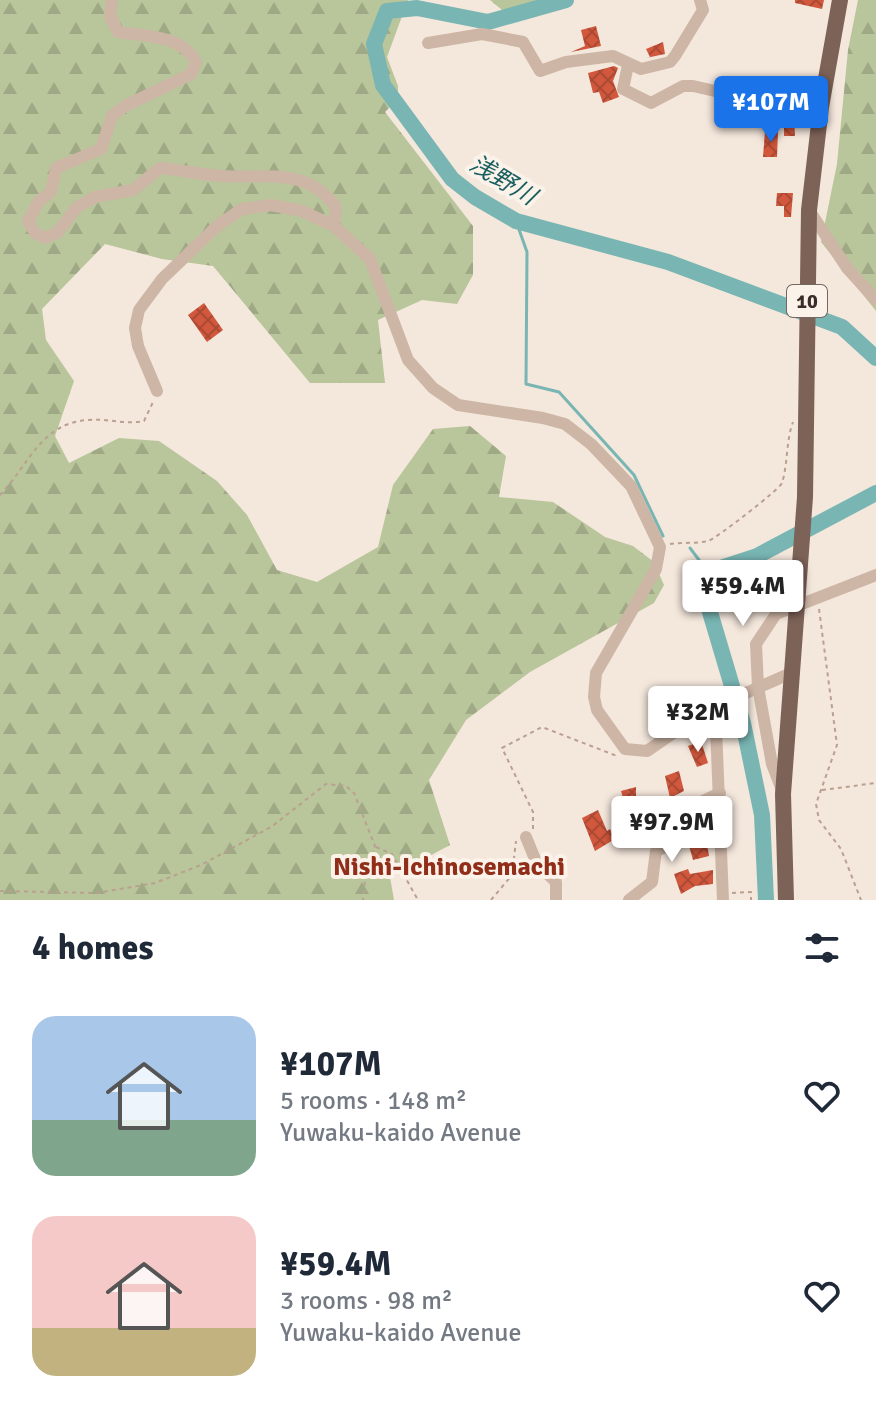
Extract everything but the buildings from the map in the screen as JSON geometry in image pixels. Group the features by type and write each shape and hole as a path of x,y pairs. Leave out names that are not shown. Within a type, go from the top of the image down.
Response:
{"main road":[{"name":"10","path":"786,900 783,794 789,674 805,497 809,210 820,115 840,0"}],"street":[{"path":"112,0 110,16 118,32 168,40 189,48 196,62 191,74 125,106 112,116 101,149 56,168 51,192 39,201 28,221 35,233 45,238 57,233 77,207 95,197 133,190 160,168 224,176 295,176 327,196 336,207 334,226"},
{"path":"428,43 482,34 523,42 543,72 566,62 613,56 641,69 670,62 703,10 700,0"},
{"path":"628,65 623,89 651,103 683,86 693,86 820,115"},
{"path":"157,391 138,346 135,328 139,310 162,279 217,226 242,209 271,205 302,211 334,226 370,259 408,360 433,388 458,405 565,424 591,444 631,486 660,547 656,569 596,673 597,710 625,749 647,751 710,709 789,674"},
{"path":"809,210 847,268 876,300"},
{"path":"783,794 772,764 754,689 756,644 762,630 776,614 876,575"},
{"path":"710,709 716,728 723,897"},
{"path":"629,900 652,882 656,851 679,841 676,814 720,793"},
{"path":"526,837 537,864 556,882 556,900"}],"path":[{"path":"0,495 53,429 69,422 88,420 144,421 151,413 157,391"},
{"path":"660,547 706,541 721,535 755,504 773,495 781,487 792,421 806,422"},
{"path":"818,597 837,745 816,804 819,820 841,849 861,900"},
{"path":"491,900 512,875 517,840 526,837 534,827 533,812 502,748 542,727 628,759 635,752"},
{"path":"820,790 876,783"},
{"path":"0,891 96,893 155,883 201,865 271,827 326,784 346,786 354,793 375,846 366,872 363,900"},
{"path":"375,846 392,854 418,900"},
{"path":"723,897 751,892 751,900"}],"green space":[{"path":"0,0 408,0 387,57 398,86 398,99 385,112 473,226 473,275 457,304 422,300 378,320 385,383 310,383 213,266 162,259 105,244 42,309 46,340 74,381 55,436 69,463 119,438 159,441 217,481 247,515 277,570 317,582 378,547 393,485 433,429 470,426 506,456 499,497 553,502 605,537 633,546 654,562 664,585 654,603 530,672 466,720 429,780 450,845 390,877 394,900 0,900"},
{"path":"490,0 546,0 508,15"},
{"path":"858,0 876,0 876,311 821,242 837,164 848,50"}],"waterway":[{"name":"浅野川","path":"566,0 488,22 417,8 387,11 374,44 383,85 452,179 475,197 516,221 668,262 842,327 876,358"},
{"path":"516,221 527,252 526,384 559,392 634,475 663,536"},
{"name":"浅野川","path":"766,900 762,815 743,723 701,582 708,572 757,556 876,493"},
{"path":"690,548 708,572"}],"district":[{"name":"Nishi-Ichinosemachi","path":"449,867"}]}
